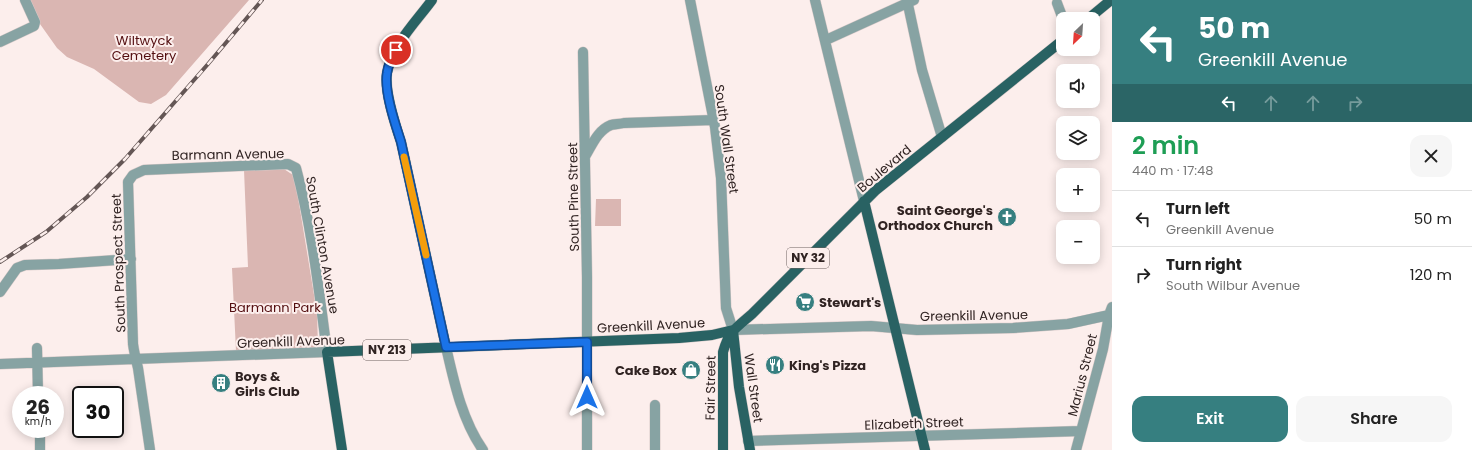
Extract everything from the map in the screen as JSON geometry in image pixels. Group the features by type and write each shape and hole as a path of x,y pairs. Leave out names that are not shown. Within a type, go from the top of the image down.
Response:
{"main road":[{"path":"432,0 402,40 391,60 387,74 387,88 393,117 401,142 446,347"},
{"path":"1096,12 1111,0"},
{"name":"Boulevard","path":"733,330 750,316 876,190 1056,46"},
{"path":"864,201 925,450"},
{"name":"Greenkill Avenue","path":"327,352 587,342 712,335 733,330"},
{"name":"Wall Street","path":"733,330 739,386 749,445"},
{"name":"Fair Street","path":"723,450 723,352 726,340 733,330"},
{"path":"327,352 342,450"}],"street":[{"path":"0,42 29,30 34,26 35,22 25,0"},
{"name":"South Wall Street","path":"690,0 701,51 721,178 726,308 733,330"},
{"path":"815,0 826,40 864,201"},
{"path":"826,40 909,1 922,70 942,137"},
{"path":"1057,3 1060,12"},
{"name":"South Pine Street","path":"583,52 587,450"},
{"path":"585,156 593,141 610,125 624,123 713,120"},
{"name":"Barmann Avenue","path":"163,169 288,164 294,167"},
{"name":"South Clinton Avenue","path":"294,167 296,168 300,185 317,273 327,352"},
{"name":"South Prospect Street","path":"150,450 133,341 128,182 133,175 144,170 163,169"},
{"path":"0,292 17,268 25,265 131,259"},
{"name":"Greenkill Avenue","path":"733,330 871,326 895,329 1013,328 1068,324 1110,311"},
{"name":"Marius Street","path":"1076,450 1103,349 1110,311"},
{"path":"446,347 462,410 483,450"},
{"path":"37,348 38,386"},
{"name":"Greenkill Avenue","path":"0,364 327,352"},
{"path":"655,405 655,450"},
{"name":"Elizabeth Street","path":"749,445 921,436 1081,431"},
{"path":"40,438 40,450"}],"green space":[{"name":"Wiltwyck Cemetery","path":"29,0 249,0 166,95 151,104 139,102 94,69 67,57 57,48 40,24"},
{"name":"Barmann Park","path":"284,169 293,175 295,179 317,313 318,347 236,351 232,268 248,267 244,170"},
{"path":"596,199 621,199 621,226 595,226"}],"railway":[{"path":"0,262 46,232 87,197 125,159 262,0"}],"slow traffic":[{"path":"404,157 426,255"}],"place":[{"name":"Saint George's Orthodox Church","path":"1007,217"},
{"name":"Stewart's","path":"805,302"},
{"name":"King's Pizza","path":"775,365"},
{"name":"Cake Box","path":"691,370"},
{"name":"Boys & Girls Club","path":"221,383"}],"route":[{"path":"396,50 387,74 387,88 393,117 401,142 446,347 587,342 587,397"}]}
